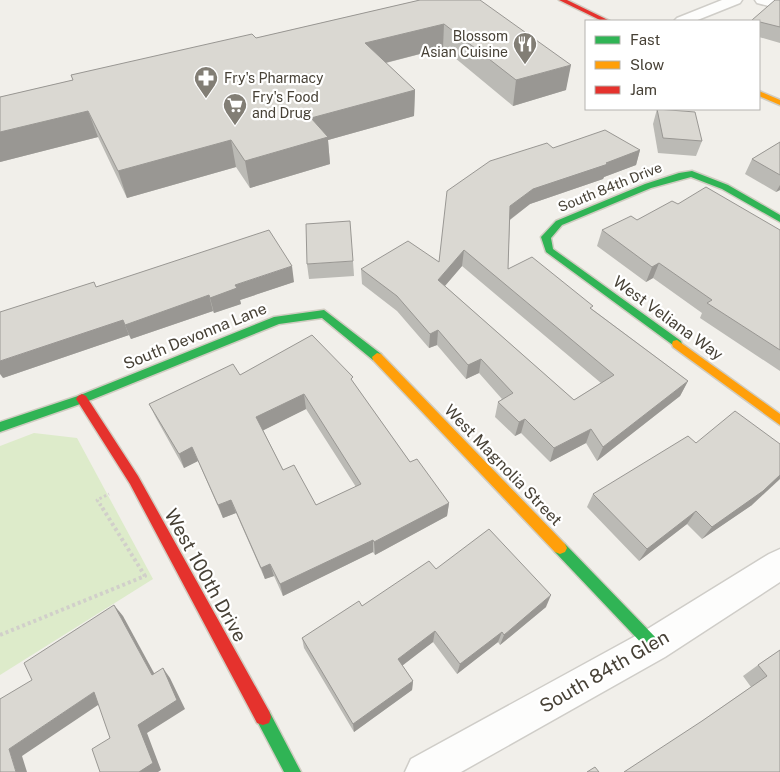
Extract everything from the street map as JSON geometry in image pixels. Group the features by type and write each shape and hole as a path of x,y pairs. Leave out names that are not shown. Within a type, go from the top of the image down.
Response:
{"street":[{"path":"562,0 605,20"},
{"path":"685,20 735,0"},
{"path":"762,0 780,5"},
{"path":"760,93 780,103"},
{"name":"South 84th Drive","path":"546,237 559,223 670,179 691,174 717,183 780,219"},
{"name":"West Veliana Way","path":"546,237 549,250 780,420"},
{"name":"South Devonna Lane","path":"0,427 82,399 278,320 324,314"},
{"name":"West Magnolia Street","path":"324,314 371,351 653,645"},
{"name":"West 100th Drive","path":"82,399 134,480 293,772"},
{"name":"South 84th Glen","path":"424,772 653,645 780,564"}],"path":[{"path":"0,635 145,576 97,500 134,480"}],"green space":[{"path":"34,433 77,438 153,579 0,675 0,446"}],"building":[{"path":"420,0 480,0 571,65 516,80 444,24 365,43 415,90 311,118 328,137 245,161 231,140 118,171 88,111 0,132 0,97 73,80 71,75 252,34 256,38"},
{"path":"775,0 780,0 780,27 760,22 760,20 752,20"},
{"path":"657,110 695,112 702,141 663,138"},
{"path":"605,130 640,150 606,163 608,164 533,189 510,206 508,269 532,257 593,306 590,308 688,381 603,447 591,429 554,448 525,419 519,422 498,402 513,393 481,359 468,365 438,330 430,334 397,296 361,269 408,241 439,262 447,191 490,161 547,143 553,148","holes":["464,250 614,375 574,400 438,280"]},
{"path":"780,142 780,175 752,159"},
{"path":"706,187 780,230 780,350 707,303 712,300 659,263 652,267 602,230 631,216 637,220 672,201 678,204"},
{"path":"350,221 353,261 307,264 306,224"},
{"path":"269,230 292,266 235,285 237,288 210,298 209,295 125,325 123,320 0,361 0,312 94,282 96,287"},
{"path":"312,335 353,377 351,379 410,462 417,459 449,503 374,542 373,540 280,584 270,564 261,568 231,500 218,505 192,447 179,454 149,404 233,364 240,375","holes":["304,394 361,484 316,505 294,465 283,470 256,417"]},
{"path":"735,411 780,444 780,475 763,491 712,527 696,511 647,549 593,494 688,436 696,443"},
{"path":"489,529 551,595 504,635 502,632 460,664 435,631 398,659 413,681 353,724 302,638 359,601 362,606 429,561 436,569"},
{"path":"114,605 152,675 163,668 177,700 138,725 153,763 139,772 100,772 92,749 110,738 94,692 9,749 16,772 0,772 0,699 32,680 24,663"},
{"path":"780,650 780,772 624,772 767,676 758,665"},
{"path":"595,767 599,772 587,772"}],"traffic: fast":[{"path":"677,344 549,250 546,237 559,223 648,186 682,175 692,174 725,187 780,219"},
{"path":"0,427 82,399 278,320 324,314 377,357"},
{"path":"560,548 653,645"},
{"path":"263,717 293,772"}],"traffic: slow":[{"path":"760,93 780,103"},
{"path":"677,344 780,420"},
{"path":"377,357 560,548"}],"traffic: jam":[{"path":"562,0 605,20"},
{"path":"82,399 134,480 263,717"}],"place":[{"name":"Blossom Asian Cuisine","path":"525,65"},
{"name":"Fry's Pharmacy","path":"206,99"},
{"name":"Fry's Food and Drug","path":"235,126"}]}
